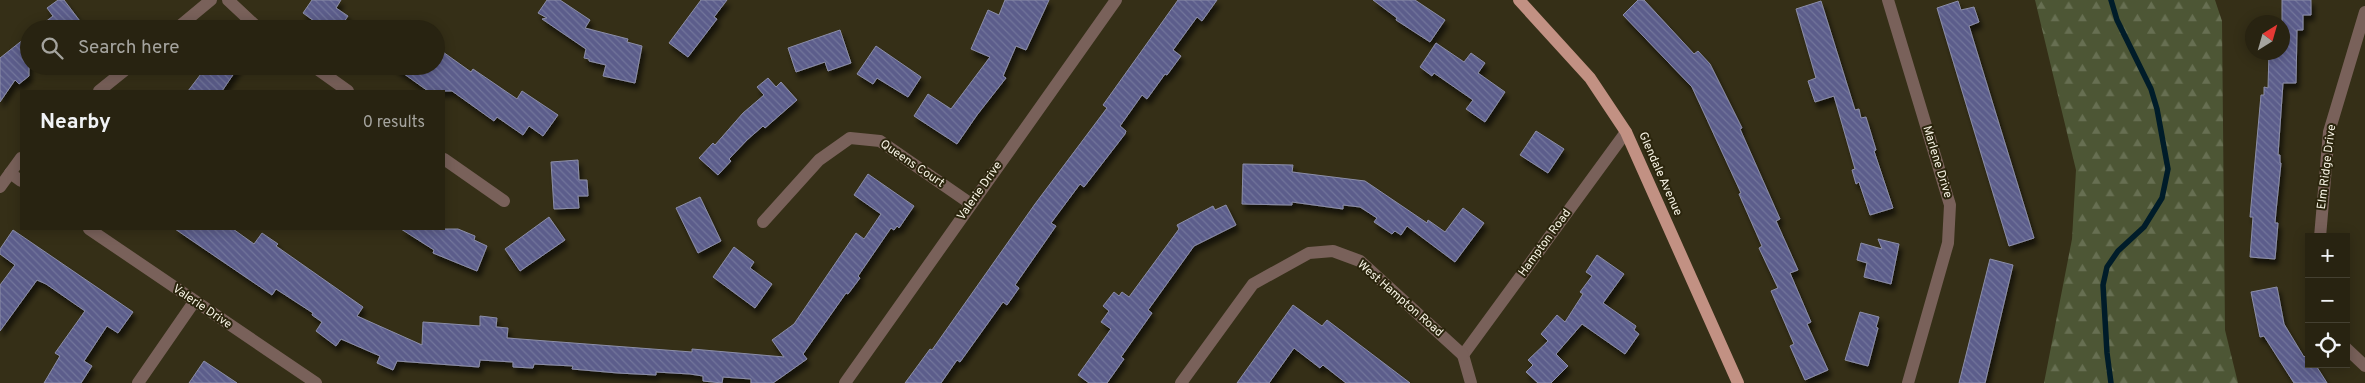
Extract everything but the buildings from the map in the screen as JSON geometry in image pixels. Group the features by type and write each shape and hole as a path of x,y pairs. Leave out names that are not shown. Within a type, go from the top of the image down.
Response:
{"main road":[{"name":"Glendale Avenue","path":"1522,1 1590,78 1626,132 1738,383"}],"street":[{"path":"187,20 212,0"},
{"path":"228,0 249,20"},
{"name":"Valerie Drive","path":"845,383 1116,0"},
{"name":"Marlene Drive","path":"1888,0 1950,205 1948,243 1908,383"},
{"name":"Elm Ridge Drive","path":"2320,233 2329,132 2365,12"},
{"path":"100,90 119,75"},
{"path":"325,75 347,90"},
{"name":"Hampton Road","path":"1463,355 1626,132"},
{"name":"Queens Court","path":"762,222 819,160 850,138 880,140 971,204"},
{"path":"0,187 20,159"},
{"path":"445,160 504,202"},
{"path":"10,174 20,180"},
{"name":"Valerie Drive","path":"90,230 316,383"},
{"name":"West Hampton Road","path":"1181,383 1253,284 1309,253 1333,250 1360,261 1463,355"},
{"path":"138,383 194,302"},
{"path":"2350,352 2365,366"},
{"path":"1463,355 1470,383"}],"green space":[{"path":"2035,0 2215,0 2222,21 2225,330 2238,383 2044,383 2072,239 2076,170"}],"waterway":[{"path":"2111,0 2117,20 2151,89 2157,109 2168,169 2162,198 2144,227 2118,251 2107,267 2103,285 2107,353 2111,383"}]}
